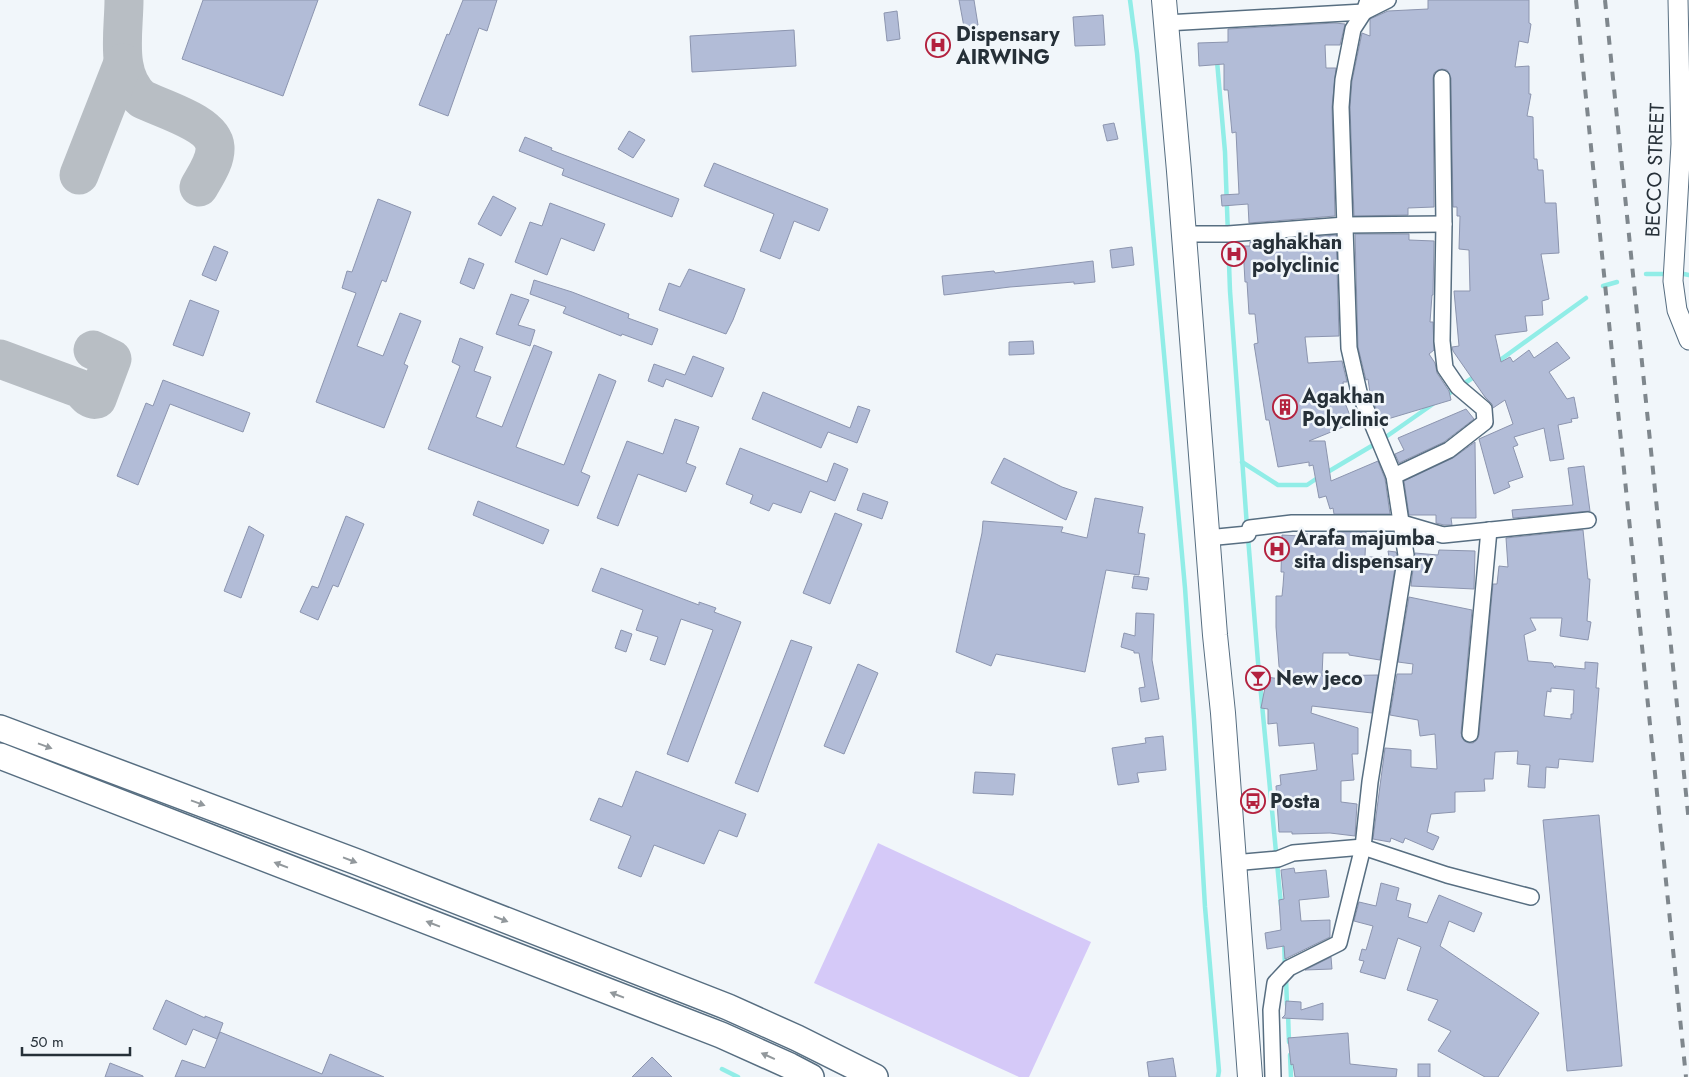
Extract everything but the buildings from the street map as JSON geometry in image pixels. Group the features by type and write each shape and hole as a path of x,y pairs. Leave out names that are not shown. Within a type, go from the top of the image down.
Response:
{"highway":[{"path":"0,728 357,862 728,1008 797,1038 875,1077"},
{"path":"0,756 721,1035 812,1077"}],"main road":[{"path":"1164,0 1207,538 1223,712 1250,1077"},
{"path":"1240,1077 1246,1031"}],"street":[{"path":"1166,24 1366,6 1388,0"},
{"name":"BECCO STREET","path":"1678,0 1683,220 1673,281 1678,310 1689,340"},
{"path":"1274,1077 1270,1010 1274,983 1289,968 1339,943 1364,846 1370,782 1406,555 1394,476 1358,392 1349,348 1341,107 1343,80 1352,29 1366,6"},
{"path":"1394,476 1449,450 1485,422 1484,410 1458,387 1445,368 1442,341 1444,224 1442,78"},
{"path":"1184,234 1228,234 1345,225 1444,224"},
{"path":"1207,538 1248,534 1250,528 1292,523 1402,523 1443,535 1588,520"},
{"path":"1470,734 1489,530"},
{"path":"1233,863 1278,860 1293,853 1364,846 1447,875 1531,897"}],"shaded area":[{"path":"878,843 1091,942 1029,1077 1019,1077 814,983"}],"waterway":[{"path":"1130,0 1137,53 1185,588 1205,907 1218,1077"},
{"path":"1217,61 1225,152 1230,291 1247,527"},
{"path":"1646,274 1663,274"},
{"path":"1684,274 1689,275"},
{"path":"1603,286 1617,282"},
{"path":"1496,363 1586,298"},
{"path":"1445,396 1477,375"},
{"path":"1326,473 1380,441 1433,404"},
{"path":"1242,462 1278,485 1307,485 1319,477"},
{"path":"1248,537 1281,905"},
{"path":"1284,940 1285,968"},
{"path":"1286,978 1287,1005"},
{"path":"1288,1013 1289,1042"},
{"path":"1290,1055 1291,1077"},
{"path":"722,1069 738,1077"}],"taxiway":[{"path":"124,0 122,39 124,66 127,78 133,89 142,99 196,124 212,138 215,147 214,158 199,187"},
{"path":"79,175 123,63"},
{"path":"0,359 81,389 88,397 97,399 112,359 93,350"}],"railway":[{"path":"1576,0 1686,1077"},
{"path":"1605,0 1689,823"}],"place":[{"name":"Dispensary AIRWING","path":"938,45"},
{"name":"aghakhan polyclinic","path":"1234,254"},
{"name":"Agakhan Polyclinic","path":"1285,407"},
{"name":"Arafa majumba sita dispensary","path":"1277,549"},
{"name":"New jeco","path":"1258,678"},
{"name":"Posta","path":"1253,801"}]}
